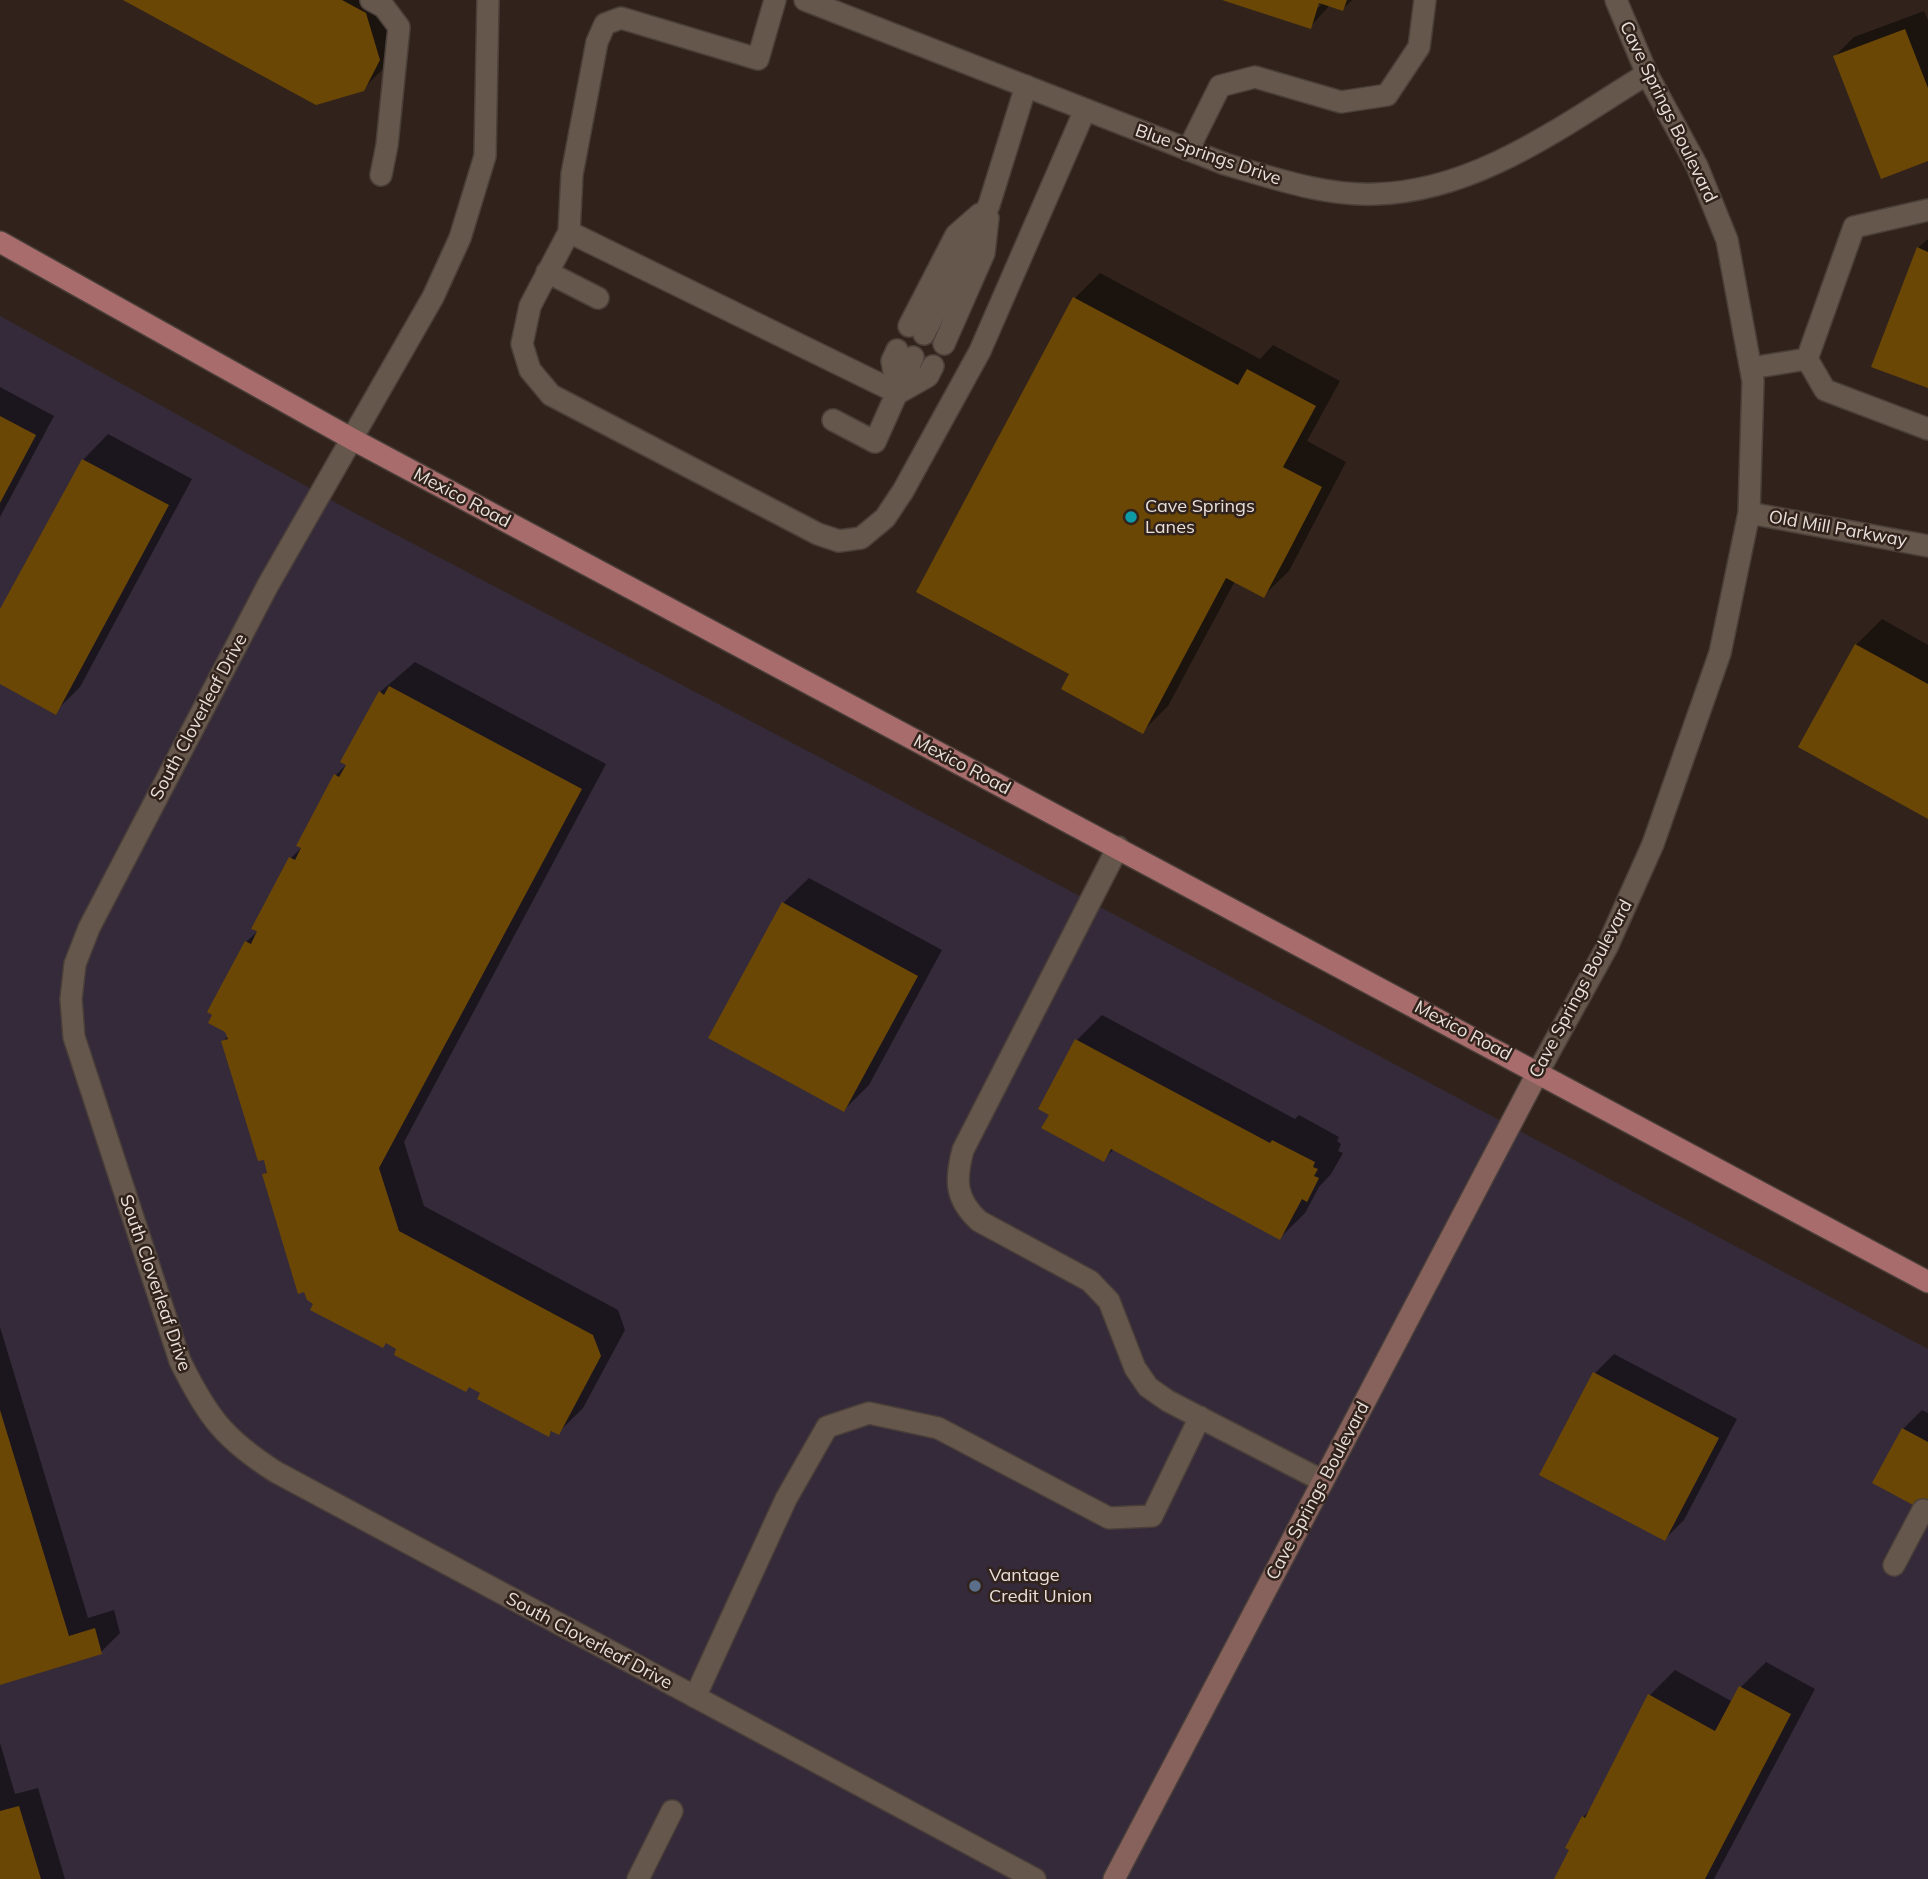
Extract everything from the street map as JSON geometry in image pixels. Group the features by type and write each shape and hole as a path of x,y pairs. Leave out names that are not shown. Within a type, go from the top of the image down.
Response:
{"main road":[{"name":"Mexico Road","path":"0,242 352,439 1928,1282"}],"street":[{"path":"371,0 384,7 399,27 387,145 381,174"},
{"name":"South Cloverleaf Drive","path":"488,0 485,156 460,238 433,297 268,585 89,928 75,964 71,999 74,1037 180,1361 198,1397 221,1431 240,1449 276,1472 1035,1879"},
{"path":"775,0 758,59 621,18 605,24 597,42 572,174 569,232 530,306 522,344 530,370 551,395 818,534 839,541 861,538 886,519 980,351 1085,110"},
{"name":"Blue Springs Drive","path":"805,0 1188,150 1294,184 1376,194 1439,185 1507,160 1647,74"},
{"path":"1188,150 1220,86 1255,77 1341,102 1387,95 1419,47 1425,0"},
{"name":"Cave Springs Boulevard","path":"1114,1879 1538,1072 1607,947 1653,844 1720,653 1749,513 1751,368 1727,240 1697,166 1647,74 1616,0"},
{"path":"944,344 984,253 989,205 1026,86"},
{"path":"917,330 989,205"},
{"path":"1928,210 1854,227 1807,359 1825,390 1928,429"},
{"path":"569,232 898,393"},
{"path":"547,272 598,298"},
{"path":"833,420 875,442 898,393 928,376 914,358 892,361 898,393"},
{"path":"1751,368 1807,359"},
{"name":"Old Mill Parkway","path":"1749,513 1928,546"},
{"path":"1118,847 963,1150 957,1174 958,1194 965,1208 979,1222 1090,1281 1109,1301 1125,1347 1148,1387 1323,1481"},
{"path":"695,1697 786,1499 827,1427 869,1413 937,1428 1109,1518 1152,1516 1200,1417"},
{"path":"1894,1565 1923,1510"},
{"path":"638,1879 672,1811"}],"shaded area":[{"path":"0,316 349,510 819,757 1928,1349 1928,1879 0,1879"}],"building":[{"path":"123,0 342,0 366,13 380,60 364,91 316,105"},
{"path":"1222,0 1347,0 1343,11 1319,3 1311,29"},
{"path":"1905,29 1928,88 1928,161 1881,179 1833,56"},
{"path":"1917,247 1928,252 1928,388 1871,367"},
{"name":"Cave Springs Lanes","path":"1073,297 1238,385 1247,369 1316,406 1283,467 1322,487 1291,547 1264,598 1226,578 1143,734 1061,689 1069,674 916,592"},
{"path":"0,416 36,435 0,503"},
{"path":"82,459 169,505 56,715 0,684 0,609"},
{"path":"1855,644 1928,684 1928,819 1798,747"},
{"path":"389,686 582,789 379,1168 399,1231 593,1335 601,1356 559,1435 551,1431 549,1437 477,1399 480,1393 469,1387 466,1392 394,1355 396,1349 386,1343 383,1348 310,1310 313,1304 307,1300 304,1292 298,1294 262,1174 267,1173 264,1160 258,1161 221,1041 228,1039 225,1032 208,1023 212,1015 207,1012 245,941 251,944 257,931 251,929 289,857 295,860 301,848 296,846 334,774 339,777 346,765 340,762 379,691 384,695"},
{"path":"782,902 918,976 844,1112 708,1038"},
{"path":"1075,1039 1270,1143 1272,1140 1315,1162 1313,1167 1318,1169 1314,1176 1319,1178 1307,1202 1302,1199 1280,1240 1111,1149 1104,1162 1041,1128 1049,1115 1038,1109"},
{"path":"1593,1372 1719,1438 1665,1541 1539,1475"},
{"path":"0,1410 69,1636 95,1628 102,1654 0,1685"},
{"path":"1902,1428 1928,1442 1928,1513 1872,1483"},
{"path":"1739,1686 1791,1714 1705,1879 1554,1879 1569,1850 1565,1848 1582,1816 1585,1818 1648,1694 1715,1731"},
{"path":"19,1806 41,1879 0,1879 0,1811"}],"place":[{"name":"Cave Springs Lanes","path":"1131,517"},
{"name":"Vantage Credit Union","path":"975,1586"}]}
